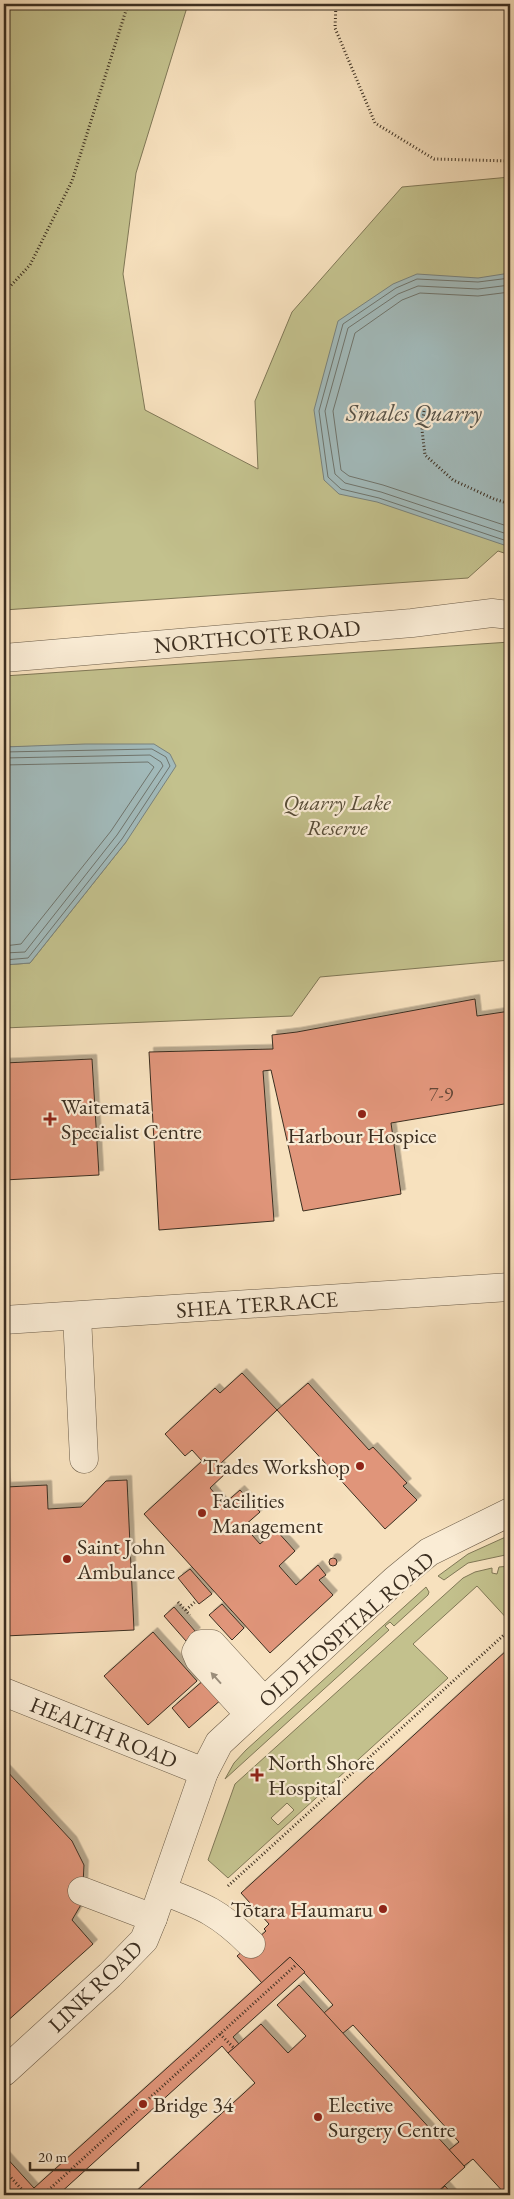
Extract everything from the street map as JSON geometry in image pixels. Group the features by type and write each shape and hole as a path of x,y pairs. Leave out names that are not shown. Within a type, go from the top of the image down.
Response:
{"street":[{"name":"NORTHCOTE ROAD","path":"4,658 412,623 492,614 510,615"},
{"name":"SHEA TERRACE","path":"4,1320 510,1287"},
{"path":"77,1316 84,1459"},
{"name":"OLD HOSPITAL ROAD","path":"204,1772 219,1743 395,1580 429,1552 510,1512"},
{"name":"HEALTH ROAD","path":"4,1692 204,1772"},
{"name":"LINK ROAD","path":"4,2072 110,1975 144,1940 204,1772"},
{"path":"82,1891 153,1918"},
{"path":"163,1891 204,1907 221,1916 251,1944"}],"path":[{"path":"4,293 30,265 72,181 128,4"},
{"path":"336,4 336,28 375,123 434,159 510,161"},
{"path":"424,411 422,430 425,455 453,480 494,499 510,504"},
{"path":"186,1610 196,1601"},
{"path":"221,1890 506,1633 510,1638"},
{"path":"43,2195 297,1964"},
{"path":"220,2034 234,2048"},
{"path":"4,2170 27,2195"}],"green space":[{"path":"4,4 188,4 136,173 123,274 145,410 258,469 255,401 292,312 402,187 510,177 510,555 498,551 468,578 4,610"},
{"name":"Quarry Lake Reserve","path":"510,642 510,960 320,977 292,1016 4,1028 4,965 30,963 126,842 118,745 4,747 4,676"},
{"path":"510,1535 510,1554 468,1563 444,1580 438,1576 468,1554"},
{"path":"510,1566 510,1622 477,1586 413,1644 448,1678 228,1878 208,1860 235,1784 463,1578 475,1572 492,1568 492,1573 497,1574 499,1567","holes":["287,1803 294,1810 278,1825 271,1818"]},
{"path":"426,1587 429,1592 428,1595 394,1626 390,1622 385,1626 389,1630 225,1779 234,1763 246,1750"}],"water":[{"name":"Smales Quarry","path":"510,273 510,547 377,502 339,494 324,480 314,410 338,321 393,284 417,274 478,278"},
{"path":"154,744 170,754 176,766 126,842 30,963 4,965 4,747"}],"building":[{"name":"Harbour Hospice","path":"475,999 477,1016 510,1011 510,1103 391,1123 401,1194 303,1211 271,1070 263,1071 274,1221 159,1230 149,1052 273,1049 272,1035"},
{"name":"Waitematā Specialist Centre","path":"92,1059 99,1175 4,1180 4,1063"},
{"name":"Facilities Management","path":"242,1373 277,1410 219,1465 226,1473 210,1488 224,1504 240,1490 260,1512 244,1526 260,1544 276,1530 295,1551 279,1566 296,1585 318,1565 326,1575 319,1580 333,1595 270,1653 144,1514 202,1461 192,1450 185,1456 165,1434 215,1388 220,1393"},
{"name":"Trades Workshop","path":"308,1383 369,1450 373,1447 407,1483 403,1486 417,1500 385,1529 277,1410"},
{"name":"Saint John Ambulance","path":"4,1465 6,1487 47,1485 48,1509 81,1507 106,1481 127,1480 134,1630 5,1636"},
{"path":"333,1558 337,1562 333,1566 329,1562"},
{"path":"190,1569 212,1594 199,1604 178,1578"},
{"path":"222,1604 244,1628 232,1640 209,1615"},
{"path":"174,1607 196,1632 186,1641 164,1616"},
{"path":"153,1632 197,1681 148,1725 104,1676"},
{"name":"Tōtara Haumaru","path":"507,1650 510,1653 510,2195 506,2195 473,2159 464,2166 449,2150 459,2142 353,2025 342,2034 324,2013 333,2005 290,1957 262,1983 237,1956 266,1931 264,1929 269,1924 241,1893"},
{"path":"205,1679 223,1698 189,1728 172,1708"},
{"path":"4,1768 72,1841 84,1865 82,1903 72,1920 93,1944 4,2024"},
{"name":"Bridge 34","path":"290,1957 305,1972 233,2037 239,2044 228,2053 222,2046 58,2195 13,2195 4,2185 4,2155 34,2188"},
{"name":"Elective Surgery Centre","path":"299,1985 465,2167 434,2195 132,2195 255,2083 228,2053 261,2024 288,2053 306,2036 277,2005"},
{"path":"4,2185 13,2195 4,2195"},
{"path":"445,2186 453,2195 434,2195"}],"place":[{"name":"Harbour Hospice","path":"362,1114"},
{"name":"Waitematā Specialist Centre","path":"50,1119"},
{"name":"Trades Workshop","path":"360,1466"},
{"name":"Facilities Management","path":"202,1513"},
{"name":"Saint John Ambulance","path":"67,1559"},
{"name":"North Shore Hospital","path":"257,1775"},
{"name":"Tōtara Haumaru","path":"383,1909"},
{"name":"Bridge 34","path":"143,2104"},
{"name":"Elective Surgery Centre","path":"318,2117"}]}
